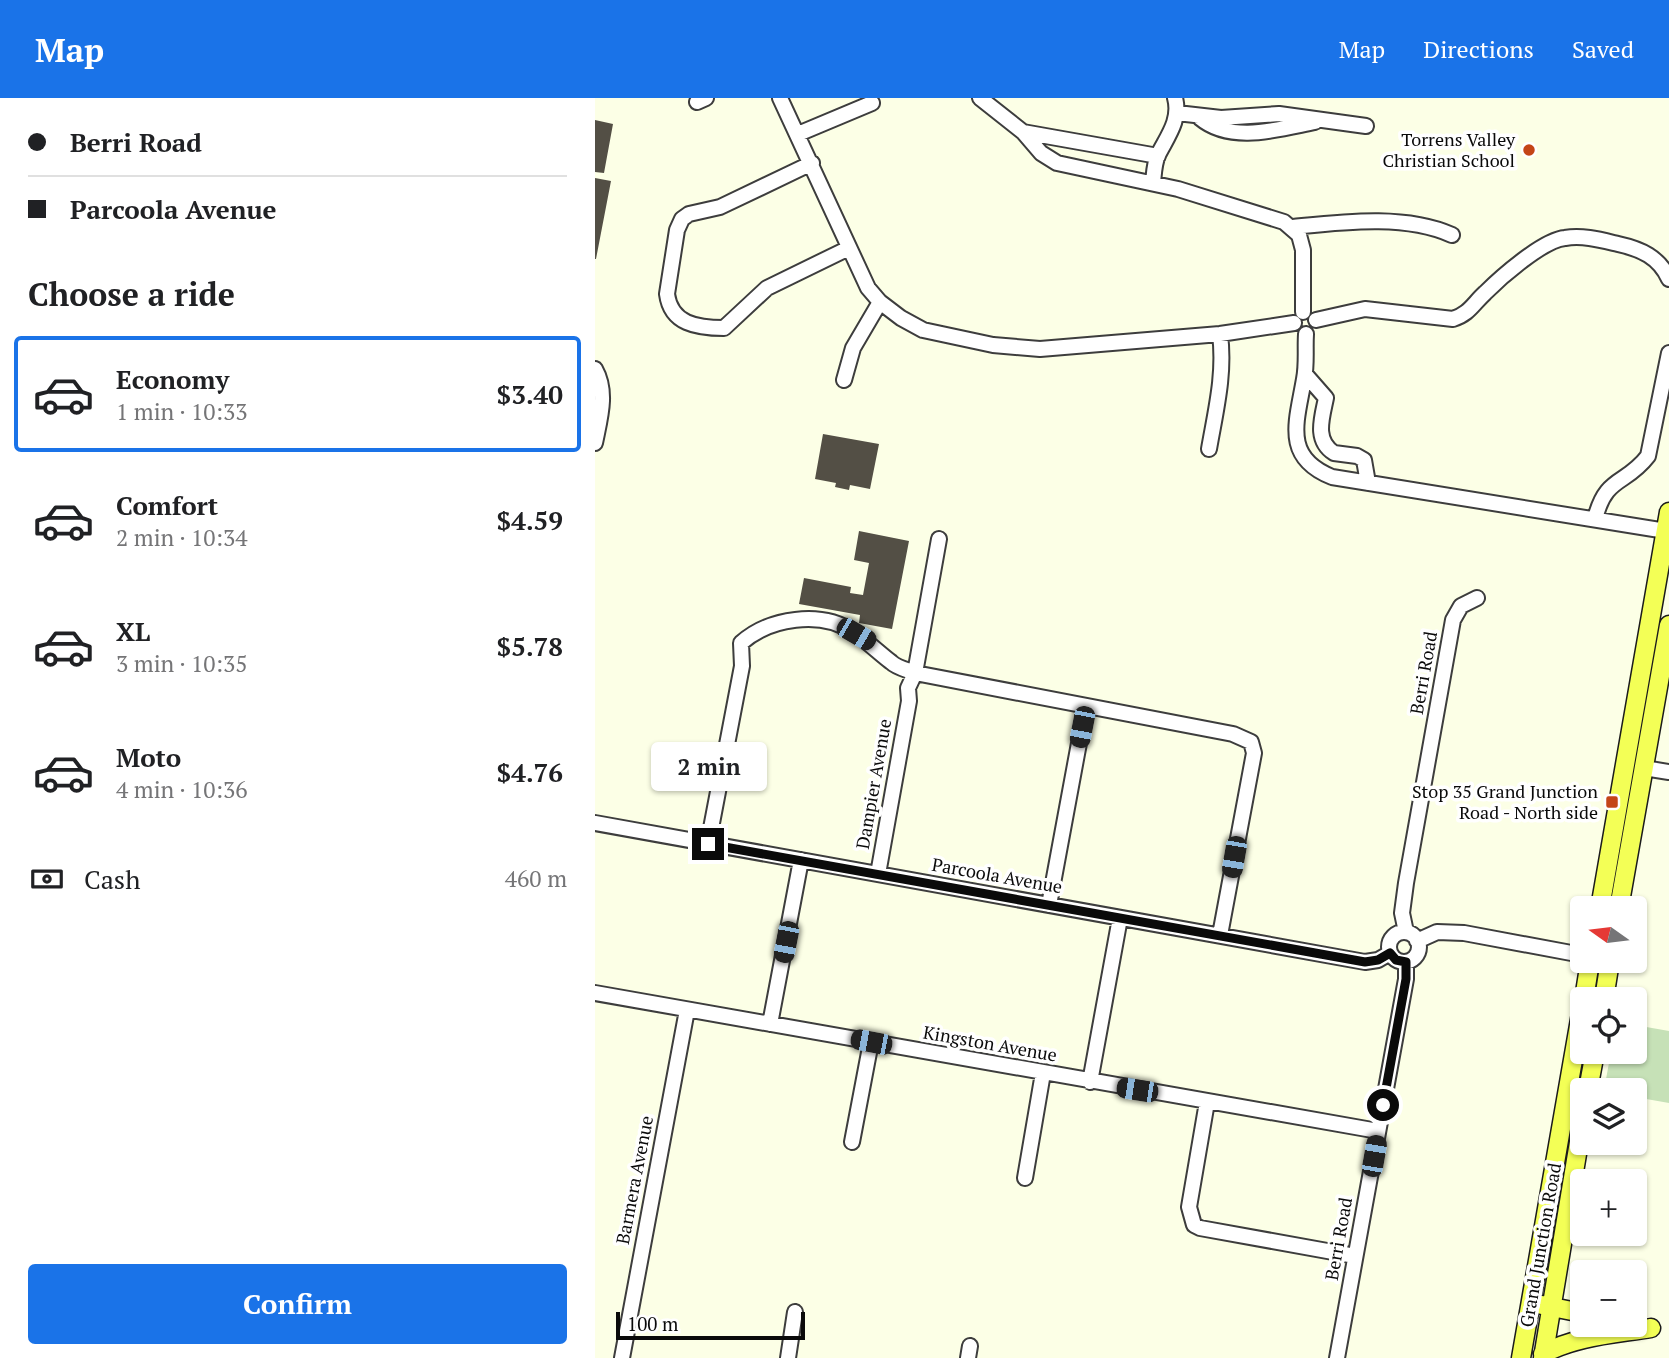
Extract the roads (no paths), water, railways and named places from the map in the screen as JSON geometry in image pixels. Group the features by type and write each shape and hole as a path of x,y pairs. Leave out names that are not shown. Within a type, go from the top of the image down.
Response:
{"main road":[{"path":"1602,896 1669,512"},
{"path":"1621,896 1669,625"},
{"path":"1625,764 1644,768"},
{"name":"Grand Junction Road","path":"1521,1358 1572,1064"},
{"name":"Grand Junction Road","path":"1543,1356 1577,1155"},
{"path":"1531,1303 1570,1311"},
{"path":"1543,1356 1558,1346 1576,1341 1651,1328"}],"street":[{"path":"780,98 868,288 880,302 923,330 964,340 1040,349 1073,348 1220,334 1365,309 1453,319 1466,315 1504,276 1552,242 1562,238 1584,237 1632,247 1648,254 1663,266 1669,279"},
{"path":"980,98 1023,132 1041,153 1058,163 1153,183 1293,227 1299,235 1303,250 1304,319 1315,328 1306,334 1305,374 1296,438 1299,453 1319,472 1332,477 1667,531"},
{"path":"798,134 872,103"},
{"path":"1153,183 1158,156 1166,143 1176,106 1226,131 1248,133 1323,120 1366,126"},
{"path":"1023,132 1158,156"},
{"path":"812,163 720,207 689,214 682,219 675,243 667,294 668,304 675,316 683,322 724,328 767,288 849,248"},
{"path":"1293,227 1400,223 1439,229 1452,235"},
{"path":"844,380 853,348 880,302"},
{"path":"1209,449 1224,361 1220,334"},
{"path":"1595,519 1599,502 1607,488 1641,466 1648,456 1669,353"},
{"path":"595,443 603,401 598,374"},
{"path":"1305,374 1326,398 1320,430 1322,440 1334,453 1357,456 1364,460 1368,483"},
{"name":"Dampier Avenue","path":"878,874 909,701 908,688 915,673 939,539"},
{"name":"Berri Road","path":"1412,936 1402,913 1453,620 1461,606 1477,598"},
{"path":"708,844 741,666 741,643 775,623 809,620 852,631 870,643 891,663 915,673 1233,734 1251,742 1254,753 1220,935"},
{"path":"1049,905 1082,727"},
{"path":"1644,768 1669,772"},
{"name":"Parcoola Avenue","path":"595,823 1365,962 1378,960 1390,953"},
{"path":"770,1024 801,860"},
{"path":"1090,1082 1120,918"},
{"path":"1412,936 1418,951 1415,957 1406,962 1396,960 1390,953 1391,939 1398,933 1412,936 1437,932 1464,933 1570,953"},
{"name":"Berri Road","path":"1337,1358 1406,979 1406,962"},
{"name":"Kingston Avenue","path":"595,993 1378,1131"},
{"name":"Barmera Avenue","path":"622,1358 687,1010"},
{"path":"852,1142 871,1042"},
{"path":"1025,1178 1043,1073"},
{"path":"1207,1102 1189,1207 1193,1224 1200,1228 1355,1256"},
{"path":"788,1358 795,1312"}],"place":[{"name":"Torrens Valley Christian School","path":"1529,150"},
{"name":"Stop 35 Grand Junction Road - North side","path":"1612,802"}]}
